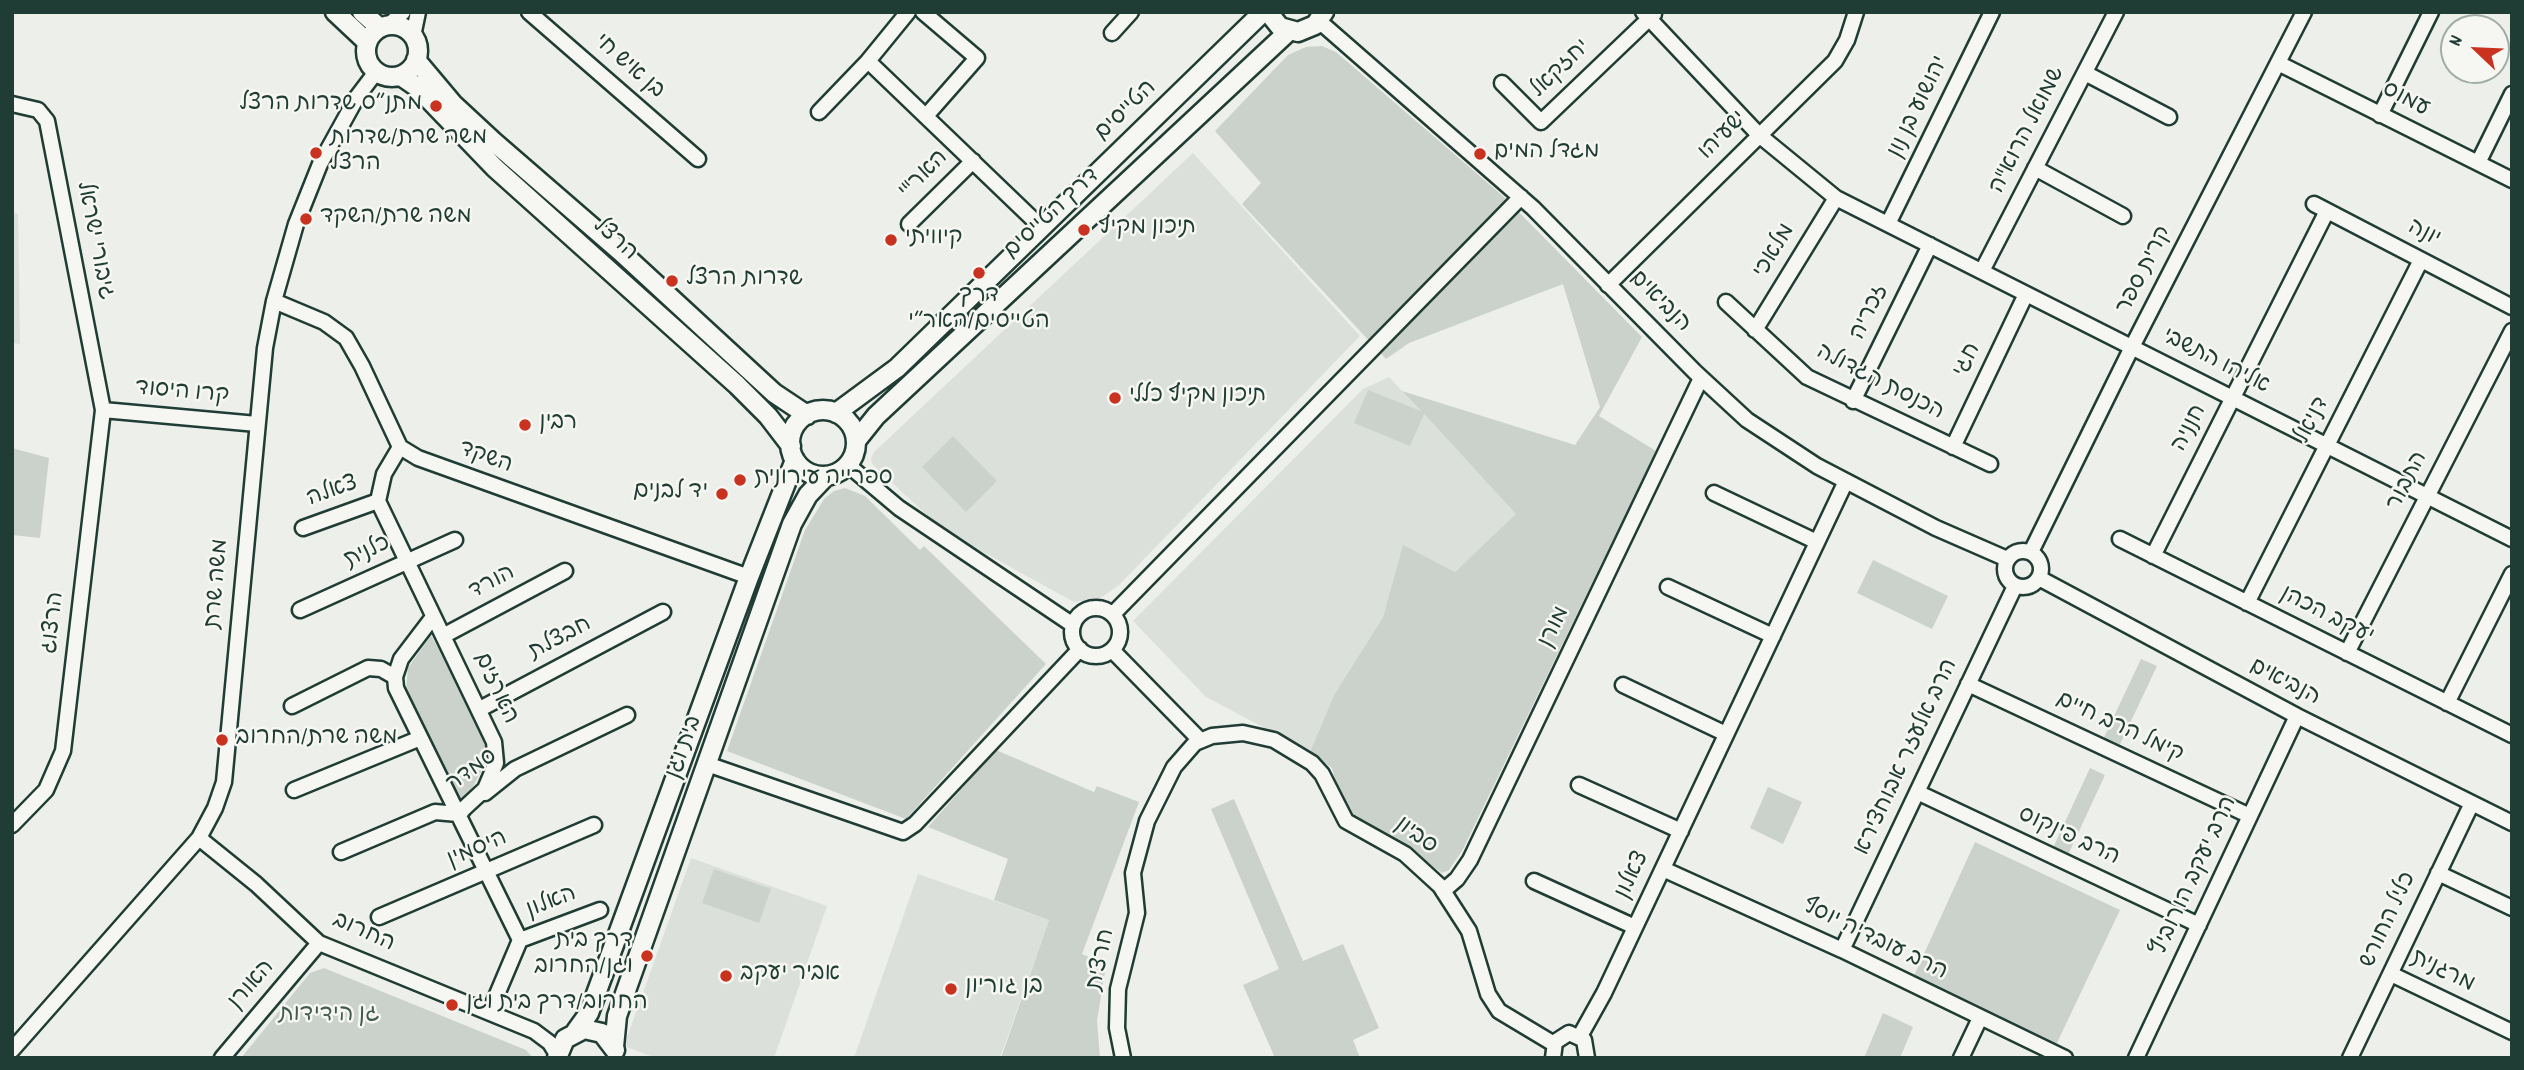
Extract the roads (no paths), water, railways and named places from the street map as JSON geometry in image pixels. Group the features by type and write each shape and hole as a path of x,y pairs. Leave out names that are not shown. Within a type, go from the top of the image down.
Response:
{"main road":[{"path":"334,12 367,42 367,58 376,72 392,77 401,76 409,71 416,60 417,44 413,36 399,26 384,27 367,42"},
{"path":"362,12 384,27"},
{"path":"1265,12 1276,24 1289,31 1307,29 1322,17"},
{"name":"הטייסים","path":"836,413 897,368 1265,12"},
{"name":"דרך הטייסים","path":"856,441 896,397 1289,31"},
{"name":"הרצל","path":"416,60 453,104 494,142 621,252 774,393 807,415"},
{"name":"הרצל","path":"401,76 417,87 495,168 737,385 778,426 793,453"},
{"path":"821,410 836,413 852,426 856,441 855,451 848,465 826,476 806,471 793,453 796,426 807,415 821,410"},
{"name":"בית וגן","path":"558,1057 562,1042 589,1013 793,453"},
{"name":"בית וגן","path":"617,1054 617,1016 792,524 808,495 826,476"},
{"path":"574,1032 598,1031 617,1054"}],"street":[{"path":"384,27 403,12"},
{"path":"413,36 418,12"},
{"name":"בן איש חי","path":"529,12 698,159"},
{"path":"819,111 867,61 908,12"},
{"name":"האר\"י","path":"923,12 977,58 926,116"},
{"path":"1112,33 1132,12"},
{"name":"ישעיהו","path":"1608,285 1835,61 1847,40 1856,12"},
{"name":"יהושוע בן נון","path":"1888,224 1992,12"},
{"name":"שמואל הרוא\"ה","path":"1982,271 2116,12"},
{"name":"קרית ספר","path":"2031,552 2132,347 2304,12"},
{"path":"2381,114 2431,12"},
{"name":"אליהו התשבי","path":"1649,14 1759,135 1836,198 2512,539"},
{"name":"יחזקאל","path":"1502,83 1541,122 1649,14"},
{"name":"הנביאים","path":"1322,17 1521,197 1701,378 1764,433 1846,481 1936,528 2007,559"},
{"name":"האר\"י","path":"867,61 1042,228"},
{"name":"עמוס","path":"2278,63 2512,180"},
{"name":"משה שרת","path":"12,1049 199,838 224,782 257,424 265,348 274,301 296,223 320,164 352,106 376,72"},
{"path":"2085,73 2169,117"},
{"path":"2478,163 2512,94"},
{"name":"גיבורי ישראל","path":"12,104 38,110 47,121 103,410"},
{"name":"האר\"י","path":"909,224 973,161"},
{"path":"2035,168 2123,216"},
{"path":"1113,614 1521,197"},
{"name":"מלאכי","path":"1755,330 1836,198"},
{"name":"יונה","path":"2320,208 2512,307"},
{"name":"חנניה","path":"2153,556 2232,398 2320,208"},
{"name":"זכריה","path":"1853,401 1930,245"},
{"name":"דניאל","path":"2247,603 2421,260"},
{"name":"חגי","path":"1953,447 2026,294"},
{"path":"274,301 324,322 346,338 362,366 400,447 384,474 378,501"},
{"name":"הכנסת הגדולה","path":"1726,302 1807,377 1990,464"},
{"name":"התבור","path":"2347,653 2512,331"},
{"name":"מורן","path":"1443,891 1457,879 1470,860 1701,378"},
{"name":"קרו היסוד","path":"103,410 257,424"},
{"name":"הרצוג","path":"12,825 46,790 63,751 103,410"},
{"name":"השקד","path":"400,447 434,464 749,577"},
{"path":"848,465 899,508 1073,625"},
{"name":"צאלון","path":"1580,1036 1663,869 1846,481"},
{"path":"1714,493 1817,542"},
{"name":"צאלה","path":"303,528 378,501"},
{"name":"הארזים","path":"378,501 494,742 496,763 485,789 458,814"},
{"name":"יעקב הכהן","path":"2120,539 2512,735"},
{"name":"כלנית","path":"300,610 455,540"},
{"path":"2015,552 2031,552 2041,563 2039,578 2026,587 2015,586 2006,577 2007,559 2015,552"},
{"name":"הורד","path":"443,636 565,571"},
{"path":"2447,703 2512,574"},
{"name":"הנביאים","path":"2039,578 2297,716 2512,823"},
{"name":"הרב אלעזר אבוחצירא","path":"1842,950 2015,586"},
{"path":"1668,587 1773,636"},
{"path":"1090,608 1106,609 1113,614 1120,628 1117,643 1112,650 1098,656 1080,649 1074,640 1073,625 1077,618 1090,608"},
{"name":"חבצלת","path":"480,709 663,612"},
{"path":"433,617 401,659 395,677 396,688 418,739 520,940 490,1011"},
{"path":"707,764 894,831 904,831 1080,649"},
{"path":"1112,650 1200,740"},
{"path":"292,706 368,668 381,668 395,677"},
{"name":"קימל הרב חיים","path":"1968,684 2250,816"},
{"path":"1623,685 1726,734"},
{"name":"סמדר","path":"341,852 435,812 458,814 515,769 627,715"},
{"name":"הרב יעקב הורוביץ","path":"2136,1058 2297,716"},
{"name":"סביון","path":"1200,740 1243,733 1274,740 1291,749 1322,774 1346,821 1405,854 1443,891 1469,930 1492,1002 1506,1017 1553,1051"},
{"path":"294,790 418,739"},
{"name":"חרצית","path":"1124,1058 1116,1011 1120,975 1138,906 1133,873 1147,821 1174,766 1200,740"},
{"path":"1579,785 1681,831"},
{"name":"הרב פינקוס","path":"1917,792 2199,925"},
{"name":"כליל החורש","path":"2350,1058 2472,803"},
{"name":"היסמין","path":"379,918 594,825"},
{"name":"החרוב","path":"199,838 256,884 319,943 534,1031 550,1043 558,1057"},
{"name":"הרב עובדיה יוסף","path":"1663,869 1842,950 2065,1058"},
{"path":"2438,873 2512,908"},
{"path":"1534,881 1635,927"},
{"name":"האלון","path":"520,940 600,910"},
{"name":"האורן","path":"222,1058 319,943"},
{"name":"מרגנית","path":"2390,974 2512,1032"},
{"path":"1961,1058 1980,1017"},
{"name":"החרוב","path":"534,1031 574,1032"},
{"path":"1553,1051 1566,1034 1580,1036 1588,1047 1587,1058"}],"place":[{"name":"מתנ״ס שדרות הרצל","path":"436,106"},
{"name":"משה שרת/שדרות הרצל","path":"316,153"},
{"name":"מגדל המים","path":"1480,154"},
{"name":"משה שרת/השקד","path":"306,219"},
{"name":"תיכון מקיף","path":"1084,230"},
{"name":"קיוויתי","path":"891,240"},
{"name":"דרך הטייסים/האר״י","path":"979,273"},
{"name":"שדרות הרצל","path":"672,281"},
{"name":"תיכון מקיף כללי","path":"1115,398"},
{"name":"רבין","path":"525,425"},
{"name":"ספרייה עירונית","path":"740,480"},
{"name":"יד לבנים","path":"722,494"},
{"name":"משה שרת/החרוב","path":"222,740"},
{"name":"דרך בית וגן/החרוב","path":"647,956"},
{"name":"אביר יעקב","path":"726,976"},
{"name":"בן גוריון","path":"951,989"},
{"name":"החרוב/דרך בית וגן","path":"452,1005"}],"park label":[{"name":"גן הידידות","path":"329,1017"}]}
